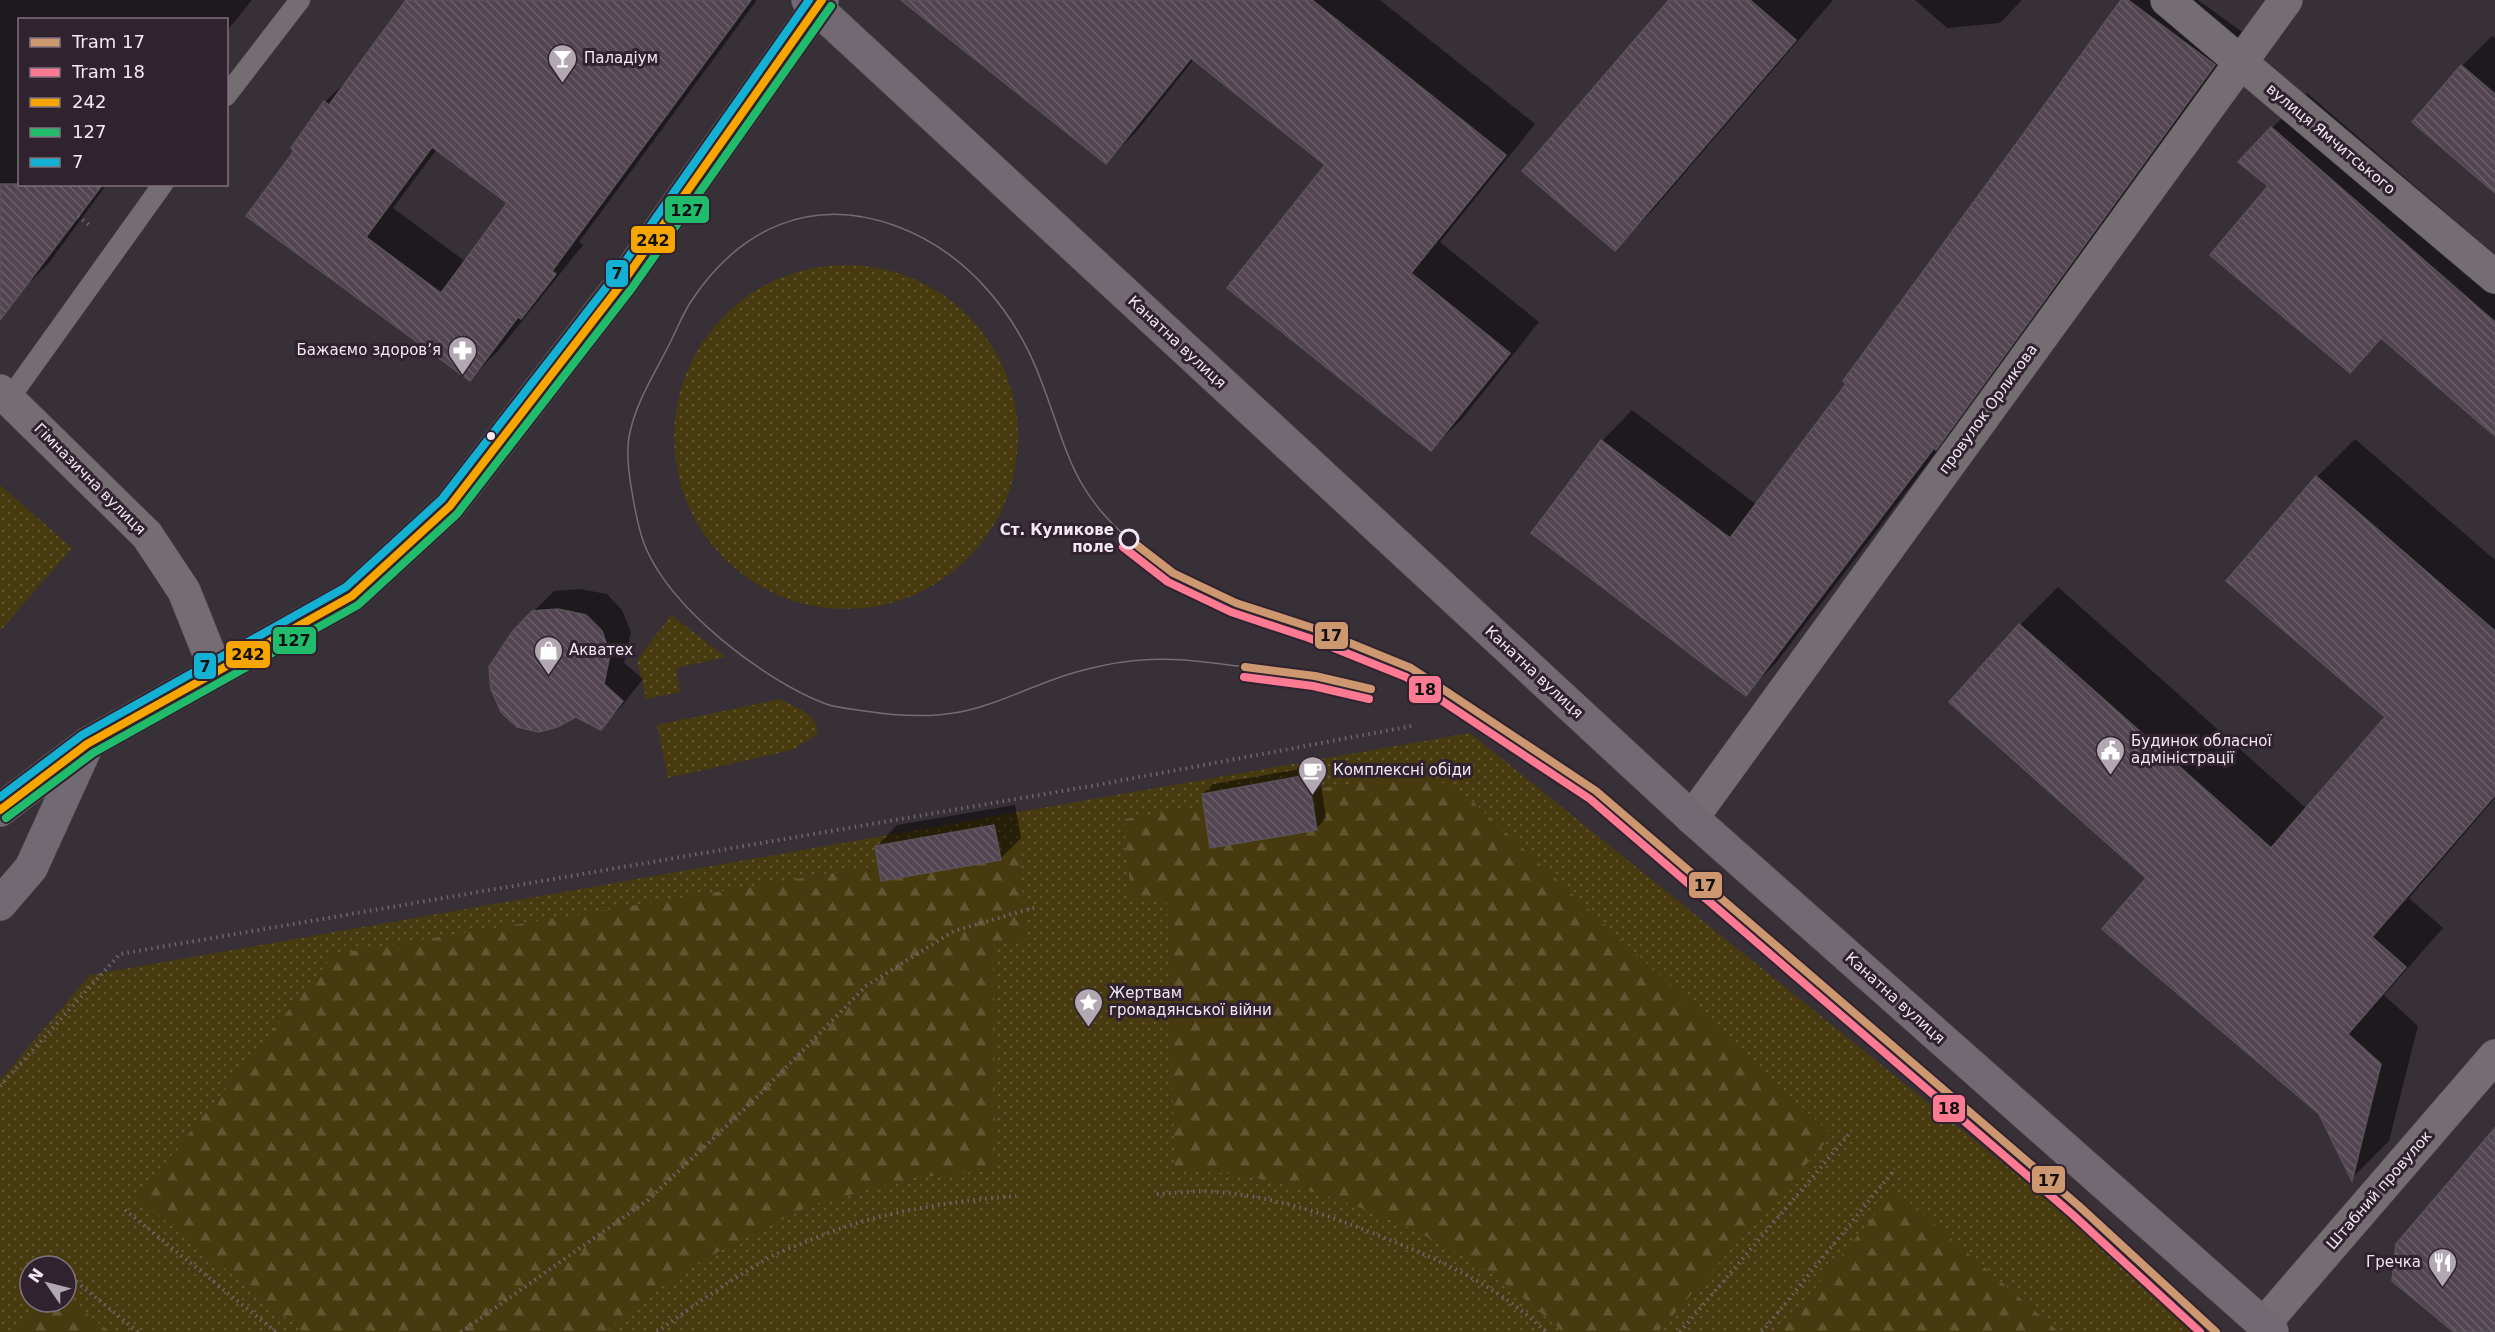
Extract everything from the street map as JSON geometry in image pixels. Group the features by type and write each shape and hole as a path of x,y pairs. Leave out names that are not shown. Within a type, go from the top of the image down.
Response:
{"main road":[{"path":"0,810 87,744 352,596 450,506 623,282 816,3"},
{"name":"Канатна вулиця","path":"816,3 1692,818 2267,1328"},
{"path":"0,904 31,868 87,744"}],"street":[{"name":"вулиця Ямчитського","path":"2167,0 2495,277"},
{"name":"провулок Орликова","path":"1692,818 2286,0"},
{"name":"Гімназична вулиця","path":"5,395 147,535 184,591 216,671"},
{"name":"Штабний провулок","path":"2267,1328 2495,1056"}],"lane":[{"path":"228,93 300,0"},
{"path":"5,395 162,186"}],"path":[{"path":"78,216 93,228"},
{"path":"0,1086 120,954 1097,785 1412,726"},
{"path":"461,1332 648,1200 754,1100 866,986 954,931 1037,907"},
{"path":"1680,1332 1851,1131"},
{"path":"1762,1332 1895,1169"},
{"path":"1158,1194 1215,1192 1263,1198 1323,1213 1464,1271 1527,1314 1546,1332"},
{"path":"657,1332 711,1294 774,1255 840,1227 902,1210 960,1201 1016,1196"},
{"path":"125,1210 276,1332"},
{"path":"78,1283 138,1332"}],"green space":[{"path":"846,265 880,268 912,278 941,294 968,315 989,342 1005,371 1015,403 1018,437 1015,471 1005,503 989,532 968,559 941,580 912,596 880,606 846,609 812,606 780,596 751,580 724,559 703,532 687,503 677,471 674,437 677,403 687,371 703,342 724,315 751,294 780,278 812,268"},
{"path":"0,485 72,548 0,631"},
{"path":"671,615 726,657 676,668 680,692 646,699 637,660"},
{"path":"780,699 806,712 815,722 817,735 792,750 668,778 657,725"},
{"path":"1470,733 2070,1217 2202,1332 0,1332 0,1080 90,975"},
{"path":"1425,772 1471,800 1832,1135 1658,1332 1563,1332 1516,1292 1478,1265 1440,1243 1387,1218 1304,1189 1275,1182 1238,1175 1175,1170 1167,903 1131,897 1124,819"},
{"path":"1018,843 1027,940 994,942 995,1170 913,1178 811,1205 706,1258 636,1304 606,1332 304,1332 137,1198 334,954"},
{"path":"1895,1190 2059,1332 1779,1332"},
{"path":"78,1307 110,1332 14,1332 30,1314 78,1314"}],"building":[{"path":"406,0 751,0 552,271 556,274 521,319 518,317 470,381 246,216 294,151 291,148 324,101 329,105","holes":["432,147 507,203 441,293 366,237"]},
{"path":"901,0 1312,0 1506,155 1411,273 1510,353 1431,451 1227,288 1325,165 1191,58 1106,164"},
{"path":"1669,0 1750,0 1796,40 1615,251 1522,171"},
{"path":"2121,0 2128,0 2215,65 1936,450 1934,448 1746,696 1531,533 1601,440 1730,538 1846,384 1843,381"},
{"path":"2461,65 2495,94 2495,193 2412,122"},
{"path":"2271,127 2495,322 2495,436 2381,338 2350,373 2210,255 2268,186 2238,162"},
{"path":"0,184 101,186 0,320"},
{"path":"2316,476 2495,631 2495,795 2372,937 2406,967 2348,1034 2381,1064 2352,1181 2319,1114 2102,929 2146,878 1949,702 2019,624 2271,848 2385,717 2226,581"},
{"name":"Акватех","path":"558,609 586,615 602,631 610,654 604,684 623,701 601,730 576,717 557,727 539,732 517,727 501,712 491,689 489,667 512,632 532,611"},
{"path":"1308,775 1317,830 1210,848 1202,794"},
{"path":"994,825 1001,860 881,881 875,846"},
{"path":"2495,1128 2495,1332 2454,1332 2392,1281 2396,1244"}],"tram line":[{"path":"1129,539 1095,504 1083,486 1065,449 1042,383 1019,333 986,288 967,269 922,237 865,217 835,214 807,217 780,224 755,237 732,254 711,275 686,310 641,400 629,437 628,464 640,533 658,570 675,594 722,640 748,660 801,693 826,704 888,714 936,715 974,709 1065,675 1119,663 1168,659 1245,667"},
{"name":"17","path":"1129,539 1173,573 1236,603 1313,628 1411,668 1596,791 2079,1206 2216,1332"},
{"name":"18","path":"1123,547 1168,582 1231,612 1309,638 1406,677 1590,799 2072,1214 2200,1332"},
{"name":"17","path":"1245,667 1315,676 1371,689"},
{"name":"18","path":"1244,677 1313,686 1369,699"}],"transit line":[{"name":"7","path":"0,797 82,735 346,587 442,499 615,276 809,0"},
{"name":"242","path":"0,810 87,744 352,596 450,506 623,282 822,0"},
{"name":"127","path":"6,818 93,753 358,605 457,514 632,288 831,6"}],"place":[{"name":"Паладіум","path":"563,84"},
{"name":"Бажаємо здоровʼя","path":"462,376"},
{"name":"Ст. Куликове поле","path":"1129,539"},
{"name":"Акватех","path":"548,676"},
{"name":"Будинок обласної адміністрації","path":"2110,776"},
{"name":"Комплексні обіди","path":"1312,796"},
{"name":"Жертвам громадянської війни","path":"1088,1028"},
{"name":"Гречка","path":"2442,1288"}]}
